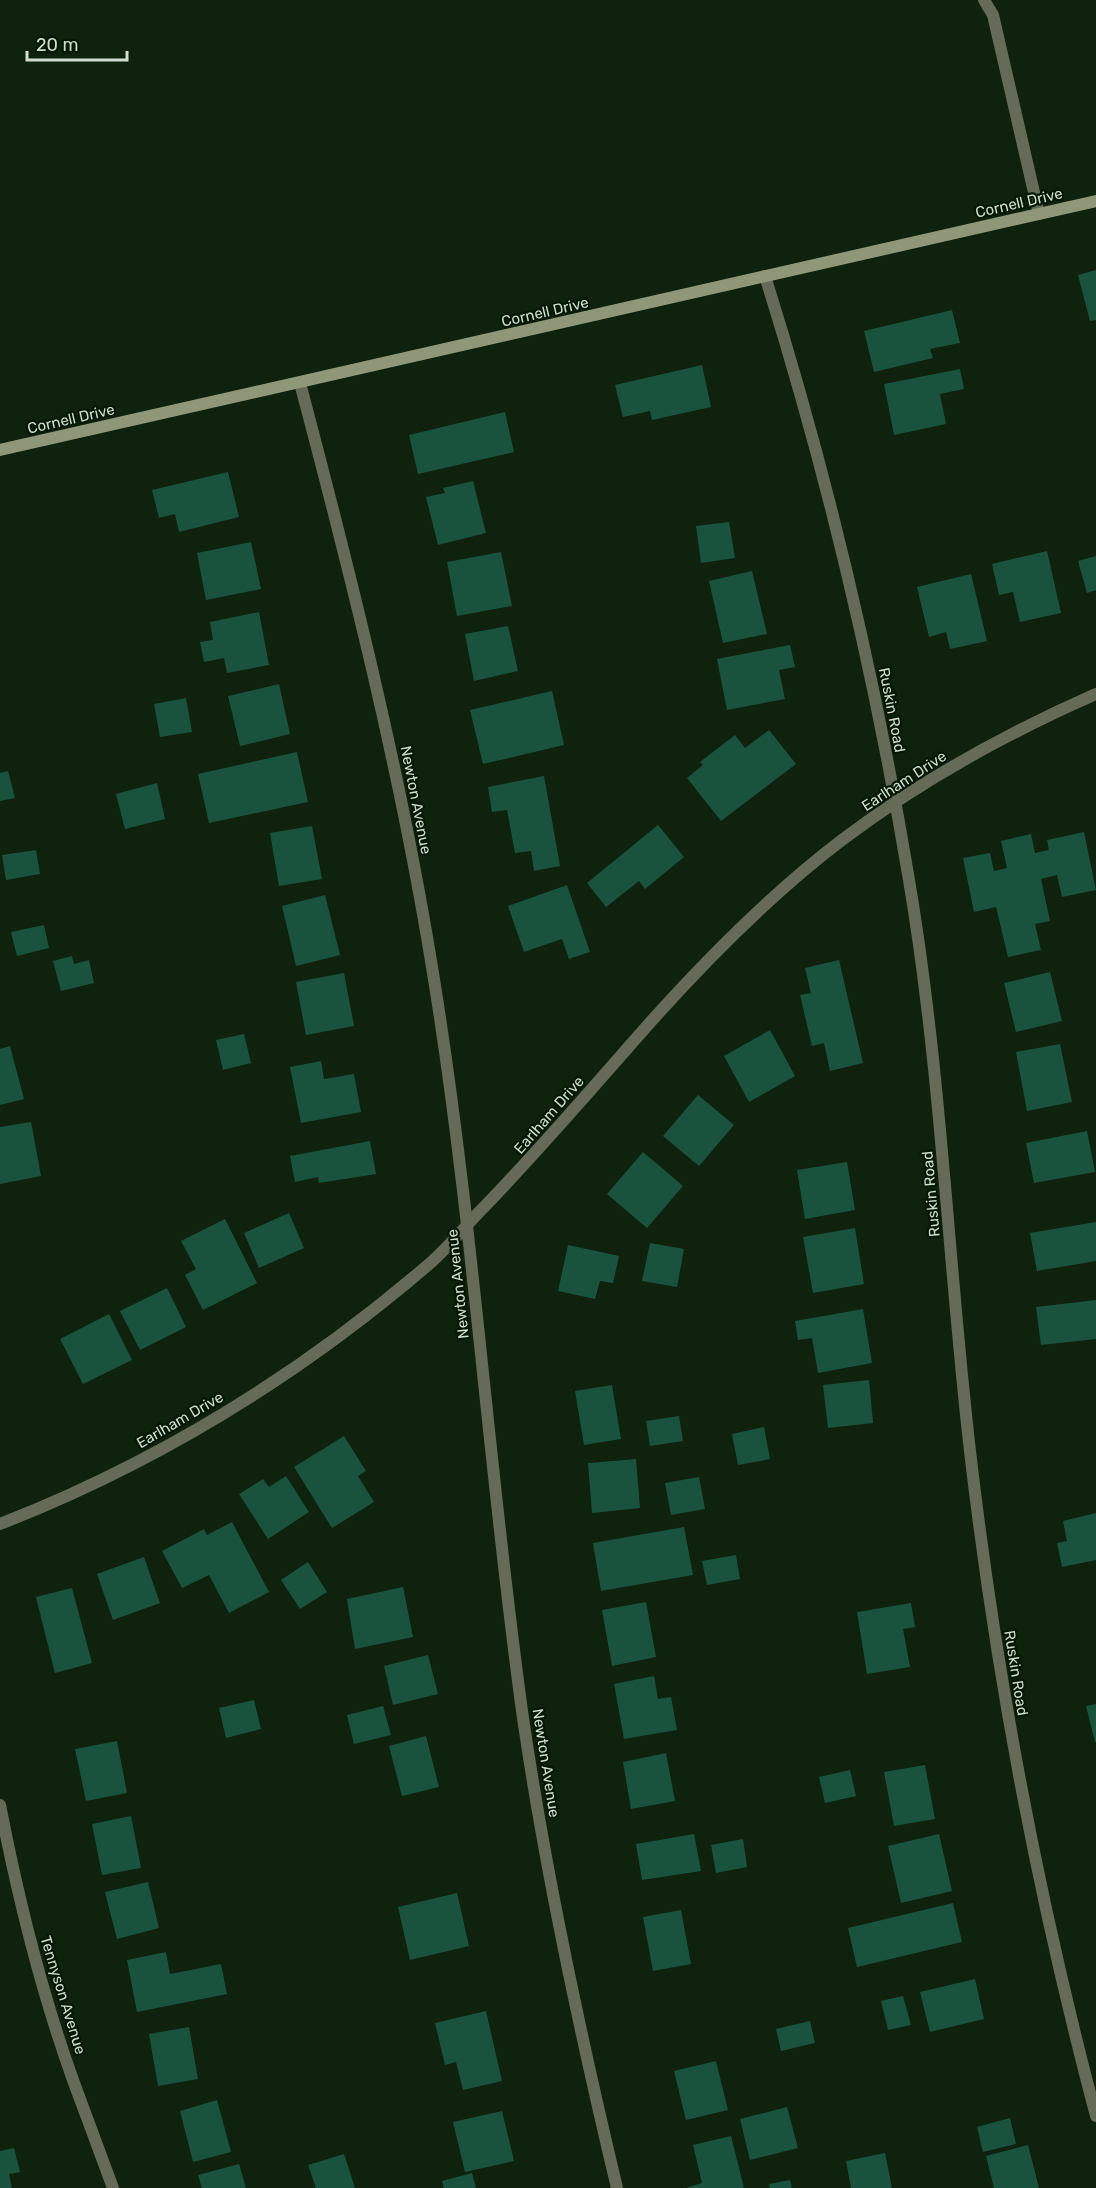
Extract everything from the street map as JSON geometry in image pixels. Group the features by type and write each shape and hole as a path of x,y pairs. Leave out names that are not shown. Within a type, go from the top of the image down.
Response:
{"street":[{"path":"984,0 993,15 1039,213"},
{"name":"Cornell Drive","path":"0,450 1096,201"},
{"name":"Ruskin Road","path":"765,276 782,328 864,644 909,881 933,1047 969,1443 990,1609 1024,1805 1051,1932 1096,2116"},
{"name":"Newton Avenue","path":"300,383 347,560 396,771 432,966 455,1123 493,1479 524,1719 543,1842 580,2024 617,2188"},
{"name":"Earlham Drive","path":"0,1524 106,1479 205,1425 315,1354 430,1263 529,1160 657,1014 736,933 817,860 846,837 944,771 1054,712 1096,694"},
{"name":"Tennyson Avenue","path":"0,1805 31,1943 72,2078 113,2188"}],"building":[{"path":"1096,270 1096,320 1090,321 1078,275"},
{"path":"952,310 960,343 930,349 933,358 874,372 864,331"},
{"path":"702,365 711,407 652,420 650,411 623,417 615,385"},
{"path":"960,369 964,389 940,394 946,424 894,435 884,384"},
{"path":"505,412 514,452 418,474 409,435"},
{"path":"228,472 239,517 179,532 175,514 159,518 152,490"},
{"path":"473,481 486,533 438,545 426,497 445,493 443,488"},
{"path":"729,522 735,558 701,563 696,526"},
{"path":"251,542 261,589 206,600 197,553"},
{"path":"1047,551 1061,613 1020,622 1013,592 999,595 992,564"},
{"path":"501,552 512,606 457,616 447,562"},
{"path":"1096,556 1096,590 1087,593 1078,561"},
{"path":"752,571 767,634 723,643 709,581"},
{"path":"971,574 987,641 950,649 946,632 929,637 917,587"},
{"path":"259,612 269,665 227,673 224,658 204,662 200,642 213,640 210,622"},
{"path":"508,626 518,671 474,681 465,634"},
{"path":"790,645 795,667 779,670 785,699 727,710 717,659"},
{"path":"279,684 290,734 240,746 228,696"},
{"path":"552,691 564,745 483,764 470,710"},
{"path":"186,698 192,732 160,737 154,704"},
{"path":"769,730 796,764 721,821 687,778 703,765 700,762 735,735 745,748"},
{"path":"297,752 308,802 209,823 198,774"},
{"path":"8,771 15,798 0,801 0,773"},
{"path":"544,776 560,866 534,871 531,851 515,853 507,810 492,812 488,787"},
{"path":"157,783 165,819 125,829 116,794"},
{"path":"658,825 684,857 645,889 639,881 606,907 587,883"},
{"path":"312,826 322,879 279,886 270,833"},
{"path":"1084,832 1096,890 1062,897 1057,875 1041,879 1050,921 1035,924 1041,950 1008,957 996,907 974,912 963,858 990,853 994,871 1007,868 1001,841 1031,834 1035,853 1049,850 1047,840"},
{"path":"36,850 40,874 6,880 2,855"},
{"path":"567,885 590,952 569,959 562,939 524,952 508,906"},
{"path":"325,895 340,955 296,966 282,906"},
{"path":"44,925 49,948 17,956 11,932"},
{"path":"72,956 74,964 89,960 94,983 61,991 53,961"},
{"path":"839,960 863,1063 830,1071 824,1043 812,1046 800,995 811,993 805,968"},
{"path":"1050,972 1062,1021 1016,1032 1004,983"},
{"path":"344,973 354,1026 306,1035 296,982"},
{"path":"770,1030 795,1076 749,1102 724,1056"},
{"path":"244,1034 251,1063 223,1070 216,1040"},
{"path":"1060,1044 1072,1102 1027,1111 1016,1052"},
{"path":"10,1046 24,1099 0,1105 0,1049"},
{"path":"321,1061 324,1079 354,1074 361,1112 301,1123 290,1067"},
{"path":"698,1095 734,1125 699,1166 663,1136"},
{"path":"31,1122 41,1176 0,1184 0,1127"},
{"path":"1087,1131 1095,1172 1034,1183 1026,1143"},
{"path":"370,1141 376,1174 319,1183 318,1177 295,1182 290,1156"},
{"path":"643,1152 683,1186 647,1228 607,1194"},
{"path":"847,1162 855,1210 805,1219 797,1170"},
{"path":"289,1213 304,1248 259,1268 244,1233"},
{"path":"225,1219 257,1283 203,1310 185,1275 196,1269 181,1241"},
{"path":"1096,1222 1096,1261 1037,1271 1030,1233"},
{"path":"855,1228 864,1284 813,1293 803,1237"},
{"path":"650,1243 684,1249 677,1287 642,1281"},
{"path":"568,1245 619,1256 613,1283 600,1281 595,1299 558,1291"},
{"path":"167,1288 186,1327 140,1350 120,1311"},
{"path":"1096,1300 1096,1339 1041,1345 1036,1307"},
{"path":"863,1309 872,1363 818,1373 812,1338 798,1340 795,1321"},
{"path":"109,1314 132,1360 83,1384 60,1339"},
{"path":"869,1380 873,1423 828,1428 823,1385"},
{"path":"612,1385 621,1439 584,1445 575,1391"},
{"path":"679,1416 683,1441 650,1446 646,1421"},
{"path":"764,1427 770,1459 738,1465 732,1434"},
{"path":"344,1436 366,1471 358,1476 374,1502 332,1528 294,1467"},
{"path":"636,1459 640,1508 592,1513 588,1463"},
{"path":"286,1476 309,1512 268,1539 239,1494 263,1479 269,1487"},
{"path":"699,1477 705,1509 671,1515 665,1483"},
{"path":"1096,1513 1096,1560 1062,1567 1057,1543 1067,1541 1063,1521"},
{"path":"232,1522 269,1592 229,1613 209,1575 182,1588 162,1551 204,1529 207,1535"},
{"path":"684,1527 693,1575 601,1591 593,1543"},
{"path":"736,1555 740,1579 707,1585 702,1561"},
{"path":"144,1557 160,1603 113,1620 97,1574"},
{"path":"308,1562 327,1592 300,1609 281,1580"},
{"path":"403,1587 413,1637 355,1649 347,1599"},
{"path":"72,1588 92,1663 55,1673 36,1597"},
{"path":"646,1602 656,1657 612,1666 602,1610"},
{"path":"911,1603 915,1627 903,1629 910,1667 867,1674 857,1612"},
{"path":"428,1655 438,1694 393,1705 384,1666"},
{"path":"654,1676 658,1699 671,1697 677,1730 624,1739 614,1684"},
{"path":"254,1700 261,1729 226,1738 219,1708"},
{"path":"1096,1704 1096,1742 1095,1742 1086,1706"},
{"path":"383,1706 391,1735 354,1744 347,1715"},
{"path":"426,1736 439,1787 402,1796 389,1746"},
{"path":"117,1741 127,1793 86,1801 75,1749"},
{"path":"666,1753 675,1801 631,1809 623,1762"},
{"path":"925,1765 935,1819 894,1826 884,1772"},
{"path":"850,1770 856,1796 825,1803 819,1777"},
{"path":"131,1816 141,1868 102,1875 92,1824"},
{"path":"694,1834 701,1871 642,1880 636,1844"},
{"path":"939,1834 952,1891 901,1903 888,1846"},
{"path":"743,1839 747,1867 716,1873 711,1845"},
{"path":"148,1882 159,1928 117,1939 105,1892"},
{"path":"457,1893 469,1946 410,1960 398,1907"},
{"path":"953,1903 962,1942 857,1967 848,1928"},
{"path":"681,1910 691,1964 653,1971 643,1917"},
{"path":"166,1952 170,1974 221,1964 227,1994 137,2012 127,1960"},
{"path":"975,1979 984,2019 930,2032 920,1992"},
{"path":"903,1996 911,2025 888,2030 881,2001"},
{"path":"486,2011 502,2081 463,2090 456,2062 445,2065 435,2023"},
{"path":"810,2021 815,2043 781,2051 776,2029"},
{"path":"189,2027 198,2079 158,2086 149,2034"},
{"path":"716,2061 728,2110 686,2120 674,2071"},
{"path":"217,2100 231,2152 193,2162 180,2111"},
{"path":"787,2107 798,2148 750,2160 740,2119"},
{"path":"502,2111 514,2161 465,2172 453,2122"},
{"path":"1010,2118 1016,2144 983,2152 977,2127"},
{"path":"731,2136 744,2188 686,2188 702,2183 693,2145"},
{"path":"1028,2145 1039,2188 994,2188 986,2156"},
{"path":"14,2148 20,2172 9,2174 12,2188 0,2188 0,2151"},
{"path":"885,2153 892,2188 851,2188 846,2161"},
{"path":"344,2154 355,2188 316,2188 308,2165"},
{"path":"239,2164 246,2188 202,2188 198,2175"},
{"path":"472,2173 476,2188 444,2188 442,2181"},
{"path":"790,2180 792,2188 770,2188 769,2184"}]}
